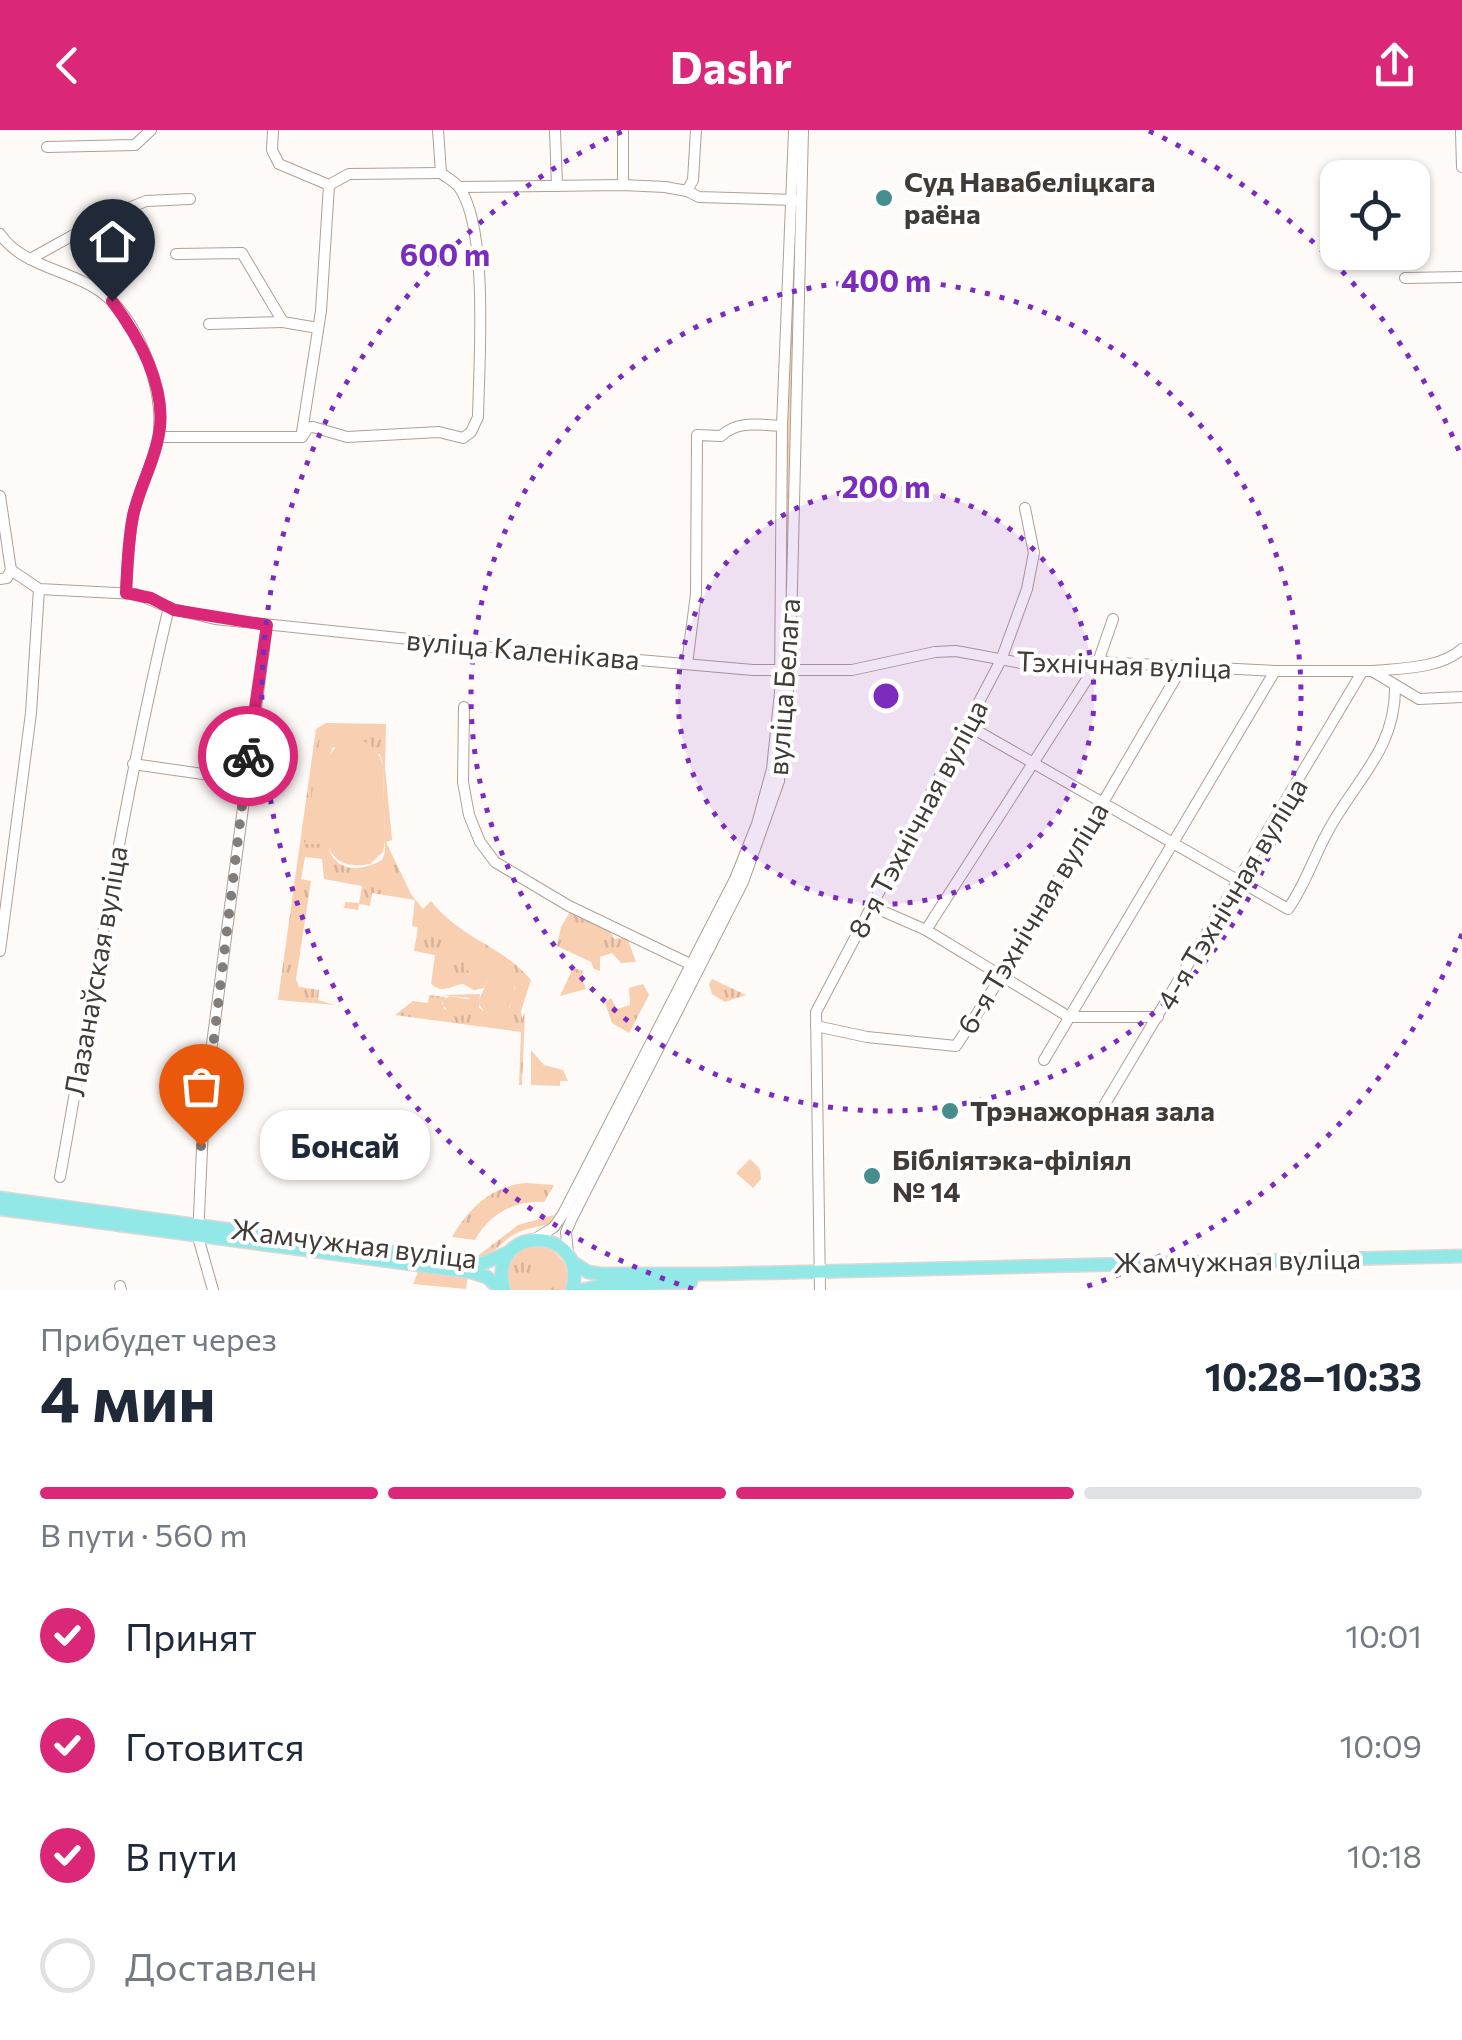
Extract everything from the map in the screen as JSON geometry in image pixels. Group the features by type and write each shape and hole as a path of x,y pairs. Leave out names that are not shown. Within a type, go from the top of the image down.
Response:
{"main road":[{"path":"0,1198 198,1231"},
{"path":"0,1209 198,1231"},
{"name":"Жамчужная вуліца","path":"198,1231 472,1263 484,1263 535,1239 551,1241 588,1272 601,1274 823,1277"},
{"name":"Жамчужная вуліца","path":"198,1231 471,1272 487,1277 502,1290"},
{"path":"502,1290 501,1270 509,1252"},
{"name":"Жамчужная вуліца","path":"582,1290 600,1286 823,1277 1462,1256"},
{"path":"571,1259 572,1290"}],"street":[{"path":"272,130 272,150 279,164 330,185"},
{"path":"438,130 441,173"},
{"path":"555,130 557,186"},
{"path":"623,130 623,185"},
{"path":"687,192 694,180 696,130"},
{"name":"вуліца Белага","path":"571,1259 566,1232 735,899 760,840 781,767 794,130"},
{"name":"вуліца Белага","path":"535,1239 563,1214 692,965 735,879 757,824 772,769 785,670 782,426 795,200 803,130"},
{"path":"1462,130 1462,167"},
{"path":"47,148 135,145 149,131"},
{"path":"302,438 313,427 347,437 439,432 463,438 472,432 478,416 477,252 475,229 459,188 441,173 349,174 330,185"},
{"path":"302,438 318,328 330,185"},
{"path":"459,188 623,185 664,187 698,197 795,200"},
{"path":"30,259 146,200 190,199"},
{"path":"0,234 10,247 30,259 93,286 112,301 128,323 151,370 157,391 159,437 134,514 126,593"},
{"path":"176,254 242,253 282,322"},
{"path":"1405,278 1462,278"},
{"path":"209,324 282,322 318,328"},
{"path":"687,664 696,594 696,435 720,436 735,425 782,426"},
{"path":"159,437 302,438"},
{"path":"0,496 11,570 8,578 0,579"},
{"name":"8-я Тэхнічная вуліца","path":"816,1026 816,1012 1002,660 1027,589 1034,553 1024,508"},
{"path":"0,951 4,877 31,713 38,589 11,570"},
{"name":"вуліца Каленікава","path":"38,589 126,593 215,618 267,625 785,670"},
{"name":"Лазанаўская вуліца","path":"60,1178 133,764 168,607"},
{"path":"926,930 1098,662 1113,620"},
{"path":"213,1290 198,1231 204,1105 267,625"},
{"name":"Тэхнічная вуліца","path":"785,670 852,670 956,651 1060,667 1098,662 1367,672 1428,665 1462,649"},
{"name":"6-я Тэхнічная вуліца","path":"816,1026 867,1037 956,1046 1182,667"},
{"path":"1044,1060 1274,670"},
{"path":"1367,672 1419,699 1462,697"},
{"name":"4-я Тэхнічная вуліца","path":"1098,1114 1367,672"},
{"path":"968,725 1288,909 1308,878 1328,830 1384,746 1395,713 1395,687"},
{"path":"464,707 463,782 469,815 480,842 495,862 569,906 692,965"},
{"path":"133,764 245,780"},
{"path":"871,906 926,930 1069,1017 1158,1017"},
{"path":"816,1026 823,1277"}],"green space":[{"path":"792,223 796,223 785,645 786,437"},
{"path":"326,723 386,724 385,768 392,840 386,842 411,894 423,909 431,901 455,925 508,959 531,980 521,1011 522,1019 525,1012 522,1085 521,1032 395,1015 413,1001 428,1003 429,995 446,997 442,1003 445,1010 470,998 441,995 480,994 479,1008 496,1019 510,1007 515,987 488,980 484,988 474,990 463,984 435,987 431,984 435,955 414,951 418,927 412,926 415,900 372,893 370,906 359,904 358,910 344,908 345,902 359,903 362,886 324,879 322,859 305,857 301,879 311,881 296,979 299,987 319,990 318,1000 335,1005 278,1000 316,729","holes":["333,747 380,754 385,852 382,860 369,866 349,868 337,862 329,847 325,766"]},
{"path":"321,729 325,729 326,761 338,743 360,740 376,751 383,765 385,841 383,852 370,864 344,863 327,844 305,844"},
{"path":"571,910 609,928 614,939 627,937 636,962 621,963 612,953 600,957 600,971 591,962 557,946 561,927"},
{"path":"479,951 488,955 492,964 488,973 479,977 470,973 466,964 470,955"},
{"path":"573,968 583,971 586,989 560,996"},
{"path":"501,973 513,980 515,993 506,1015 496,1019 486,1015 478,1002 488,980"},
{"path":"712,979 746,995 725,1002 712,994"},
{"path":"643,984 649,995 629,1033 612,1023 605,1003 611,998 617,1009 630,1005 629,988"},
{"path":"450,996 476,1001 466,1015 456,1017 443,1006 443,1000"},
{"path":"531,1050 544,1065 563,1070 568,1081 560,1081 560,1086 531,1085"},
{"path":"750,1159 760,1169 761,1179 753,1188 736,1173"},
{"path":"526,1183 554,1185 544,1202 523,1203 504,1210 475,1240 452,1237 482,1200 502,1189"},
{"path":"554,1215 549,1224 517,1233 489,1254 475,1258 518,1225"},
{"path":"530,1246 548,1249 561,1258 567,1272 565,1290 509,1290 508,1265"},
{"path":"419,1270 468,1276 466,1289 413,1284"}],"way so far":[{"path":"201,1146 248,756"}],"place":[{"name":"Суд Навабеліцкага раёна","path":"884,198"},
{"name":"Трэнажорная зала","path":"950,1111"},
{"name":"Бонсай","path":"201,1146"},
{"name":"Бібліятэка-філіял № 14","path":"872,1176"}],"route":[{"path":"112,301 142,348 159,405 159,437 134,514 126,593 151,598 174,610 267,625 248,756"}]}
